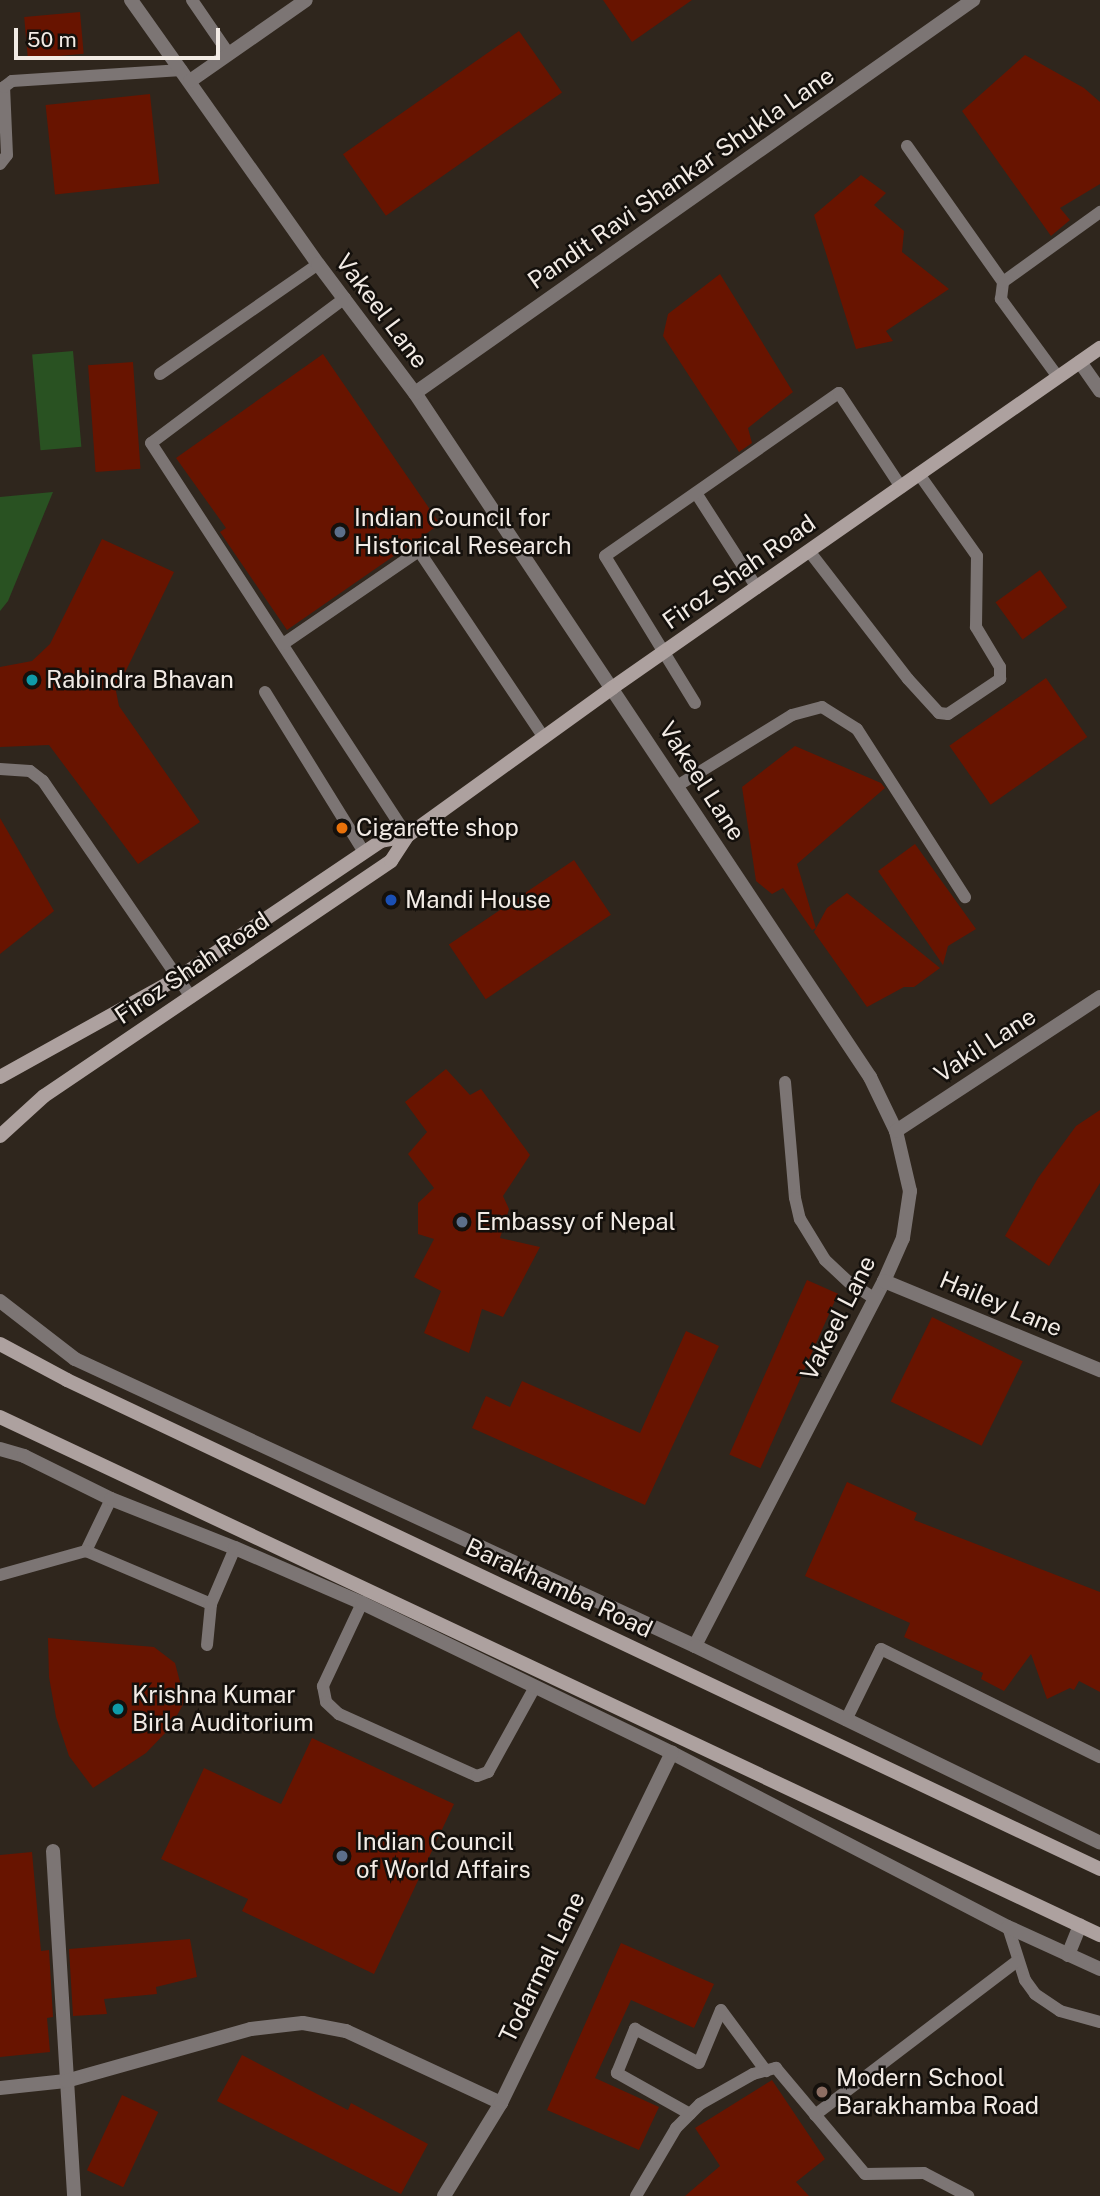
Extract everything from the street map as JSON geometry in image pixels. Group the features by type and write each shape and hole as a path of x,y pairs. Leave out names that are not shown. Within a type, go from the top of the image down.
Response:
{"main road":[{"name":"Firoz Shah Road","path":"0,1136 44,1096 391,861 407,836 612,688 1100,348"},
{"name":"Firoz Shah Road","path":"0,1077 178,978 380,841 407,836"},
{"name":"Barakhamba Road","path":"0,1344 67,1380 1100,1868"},
{"path":"0,1417 1100,1935"}],"street":[{"name":"Vakeel Lane","path":"131,0 318,264 415,393 870,1077 896,1131 910,1191 903,1238 884,1281 695,1646"},
{"path":"186,76 229,54 306,0"},
{"name":"Pandit Ravi Shankar Shukla Lane","path":"415,393 973,0"},
{"path":"1080,362 1100,391"},
{"name":"Vakil Lane","path":"896,1131 1100,997"},
{"name":"Hailey Lane","path":"884,1281 1100,1370"},
{"path":"0,1301 75,1359 695,1646 1100,1843"},
{"path":"0,1449 24,1456 111,1499 235,1548 362,1603 673,1753 1008,1927 1100,1969"},
{"name":"Todarmal Lane","path":"444,2196 501,2103 673,1753"},
{"path":"53,1851 74,2196"},
{"path":"1069,1955 1080,1926"},
{"path":"0,2088 66,2081 251,2029 303,2023 345,2031 501,2103"}],"lane":[{"path":"192,0 229,54"},
{"path":"0,164 6,155 4,87 12,81 186,76"},
{"path":"907,146 1003,282 1001,299 1058,377"},
{"path":"1003,282 1100,212"},
{"path":"160,374 318,264"},
{"path":"345,298 151,443 407,836"},
{"path":"695,703 605,556 839,393 901,487"},
{"path":"809,551 908,679 939,713 948,714 1000,679 1000,667 976,627 977,556 919,474"},
{"path":"696,493 757,588"},
{"path":"283,644 419,551 544,738"},
{"path":"265,692 365,852"},
{"path":"677,786 792,715 822,706 857,729 965,897"},
{"path":"0,769 30,771 43,781 191,997"},
{"path":"785,1082 795,1198 800,1219 825,1260 849,1282 875,1298"},
{"path":"86,1551 111,1499"},
{"path":"206,1645 211,1604 235,1548"},
{"path":"0,1575 86,1551 211,1604"},
{"path":"362,1603 323,1686 326,1702 339,1714 477,1776 488,1772 535,1687"},
{"path":"846,1720 881,1649 1100,1758"},
{"path":"1008,1927 1024,1980 1035,1994 1060,2011 1100,2022"},
{"path":"816,2115 1017,1961"},
{"path":"690,2114 617,2073 635,2029 699,2063 721,2010 766,2071"},
{"path":"636,2196 676,2128 690,2114 711,2098 753,2074 776,2068 865,2174 924,2173 968,2196"}],"green space":[{"path":"73,351 81,447 41,450 32,355"},
{"path":"53,492 8,601 0,611 0,497"}],"building":[{"path":"603,0 692,0 632,42"},
{"path":"80,12 84,54 28,59 24,17"},
{"path":"519,31 562,92 386,216 343,154"},
{"path":"1025,55 1084,88 1100,102 1100,184 1060,208 1070,220 1051,236 962,111"},
{"path":"150,94 159,184 55,194 46,105"},
{"path":"861,175 886,193 874,205 904,231 902,252 949,289 886,331 893,341 856,349 814,215"},
{"path":"720,274 793,392 748,428 752,443 739,452 663,336 668,314"},
{"path":"323,354 440,524 287,630 220,532 226,528 176,458"},
{"path":"133,362 140,469 96,472 88,365"},
{"path":"102,539 174,572 116,691 119,706 200,822 138,864 49,745 0,747 0,667 32,661 50,644"},
{"path":"1040,570 1067,607 1023,640 996,602"},
{"path":"1046,678 1087,737 991,805 949,746"},
{"path":"795,746 881,783 885,788 797,864 816,928 812,930 783,888 772,894 756,881 742,787"},
{"path":"0,818 54,911 0,954"},
{"path":"915,844 976,929 948,946 943,965 878,871"},
{"path":"574,860 611,915 486,999 449,944"},
{"path":"847,893 940,968 914,987 904,987 867,1007 814,932 827,908"},
{"name":"Embassy of Nepal","path":"446,1069 470,1095 481,1089 530,1155 503,1196 509,1209 500,1238 540,1247 503,1317 482,1309 469,1353 424,1333 441,1291 414,1277 434,1239 418,1234 418,1203 434,1188 408,1154 427,1132 405,1102"},
{"path":"1100,1110 1100,1183 1049,1266 1005,1236 1038,1178 1076,1126"},
{"path":"807,1280 838,1294 760,1468 729,1454"},
{"path":"932,1317 1023,1361 982,1446 891,1401"},
{"path":"686,1331 719,1346 645,1505 472,1428 486,1396 510,1407 522,1381 640,1433"},
{"path":"847,1482 917,1513 914,1520 1100,1592 1100,1692 1079,1681 1074,1690 1070,1688 1047,1699 1031,1654 1004,1691 981,1679 983,1673 904,1637 910,1623 805,1576"},
{"name":"Krishna Kumar Birla Auditorium","path":"48,1638 154,1647 175,1663 185,1701 170,1728 146,1753 93,1788 69,1756 56,1717 49,1677"},
{"path":"312,1738 454,1804 374,1974 242,1911 248,1899 161,1859 204,1768 281,1804"},
{"path":"32,1852 41,1951 49,1950 53,2017 47,2018 50,2052 0,2057 0,1855"},
{"path":"190,1939 197,1977 156,1987 157,1994 104,1999 107,2014 73,2016 69,1949"},
{"path":"621,1943 714,1984 694,2028 631,2000 595,2078 659,2107 639,2150 547,2110"},
{"path":"242,2055 348,2110 351,2103 428,2144 401,2194 217,2101"},
{"path":"772,2080 825,2159 796,2182 809,2196 685,2196 720,2166 695,2128"},
{"path":"122,2095 158,2112 123,2187 87,2170"}],"place":[{"name":"Indian Council for Historical Research","path":"340,532"},
{"name":"Rabindra Bhavan","path":"32,680"},
{"name":"Cigarette shop","path":"342,828"},
{"name":"Mandi House","path":"391,900"},
{"name":"Embassy of Nepal","path":"462,1222"},
{"name":"Krishna Kumar Birla Auditorium","path":"118,1709"},
{"name":"Indian Council of World Affairs","path":"342,1856"},
{"name":"Modern School Barakhamba Road","path":"822,2092"}]}
